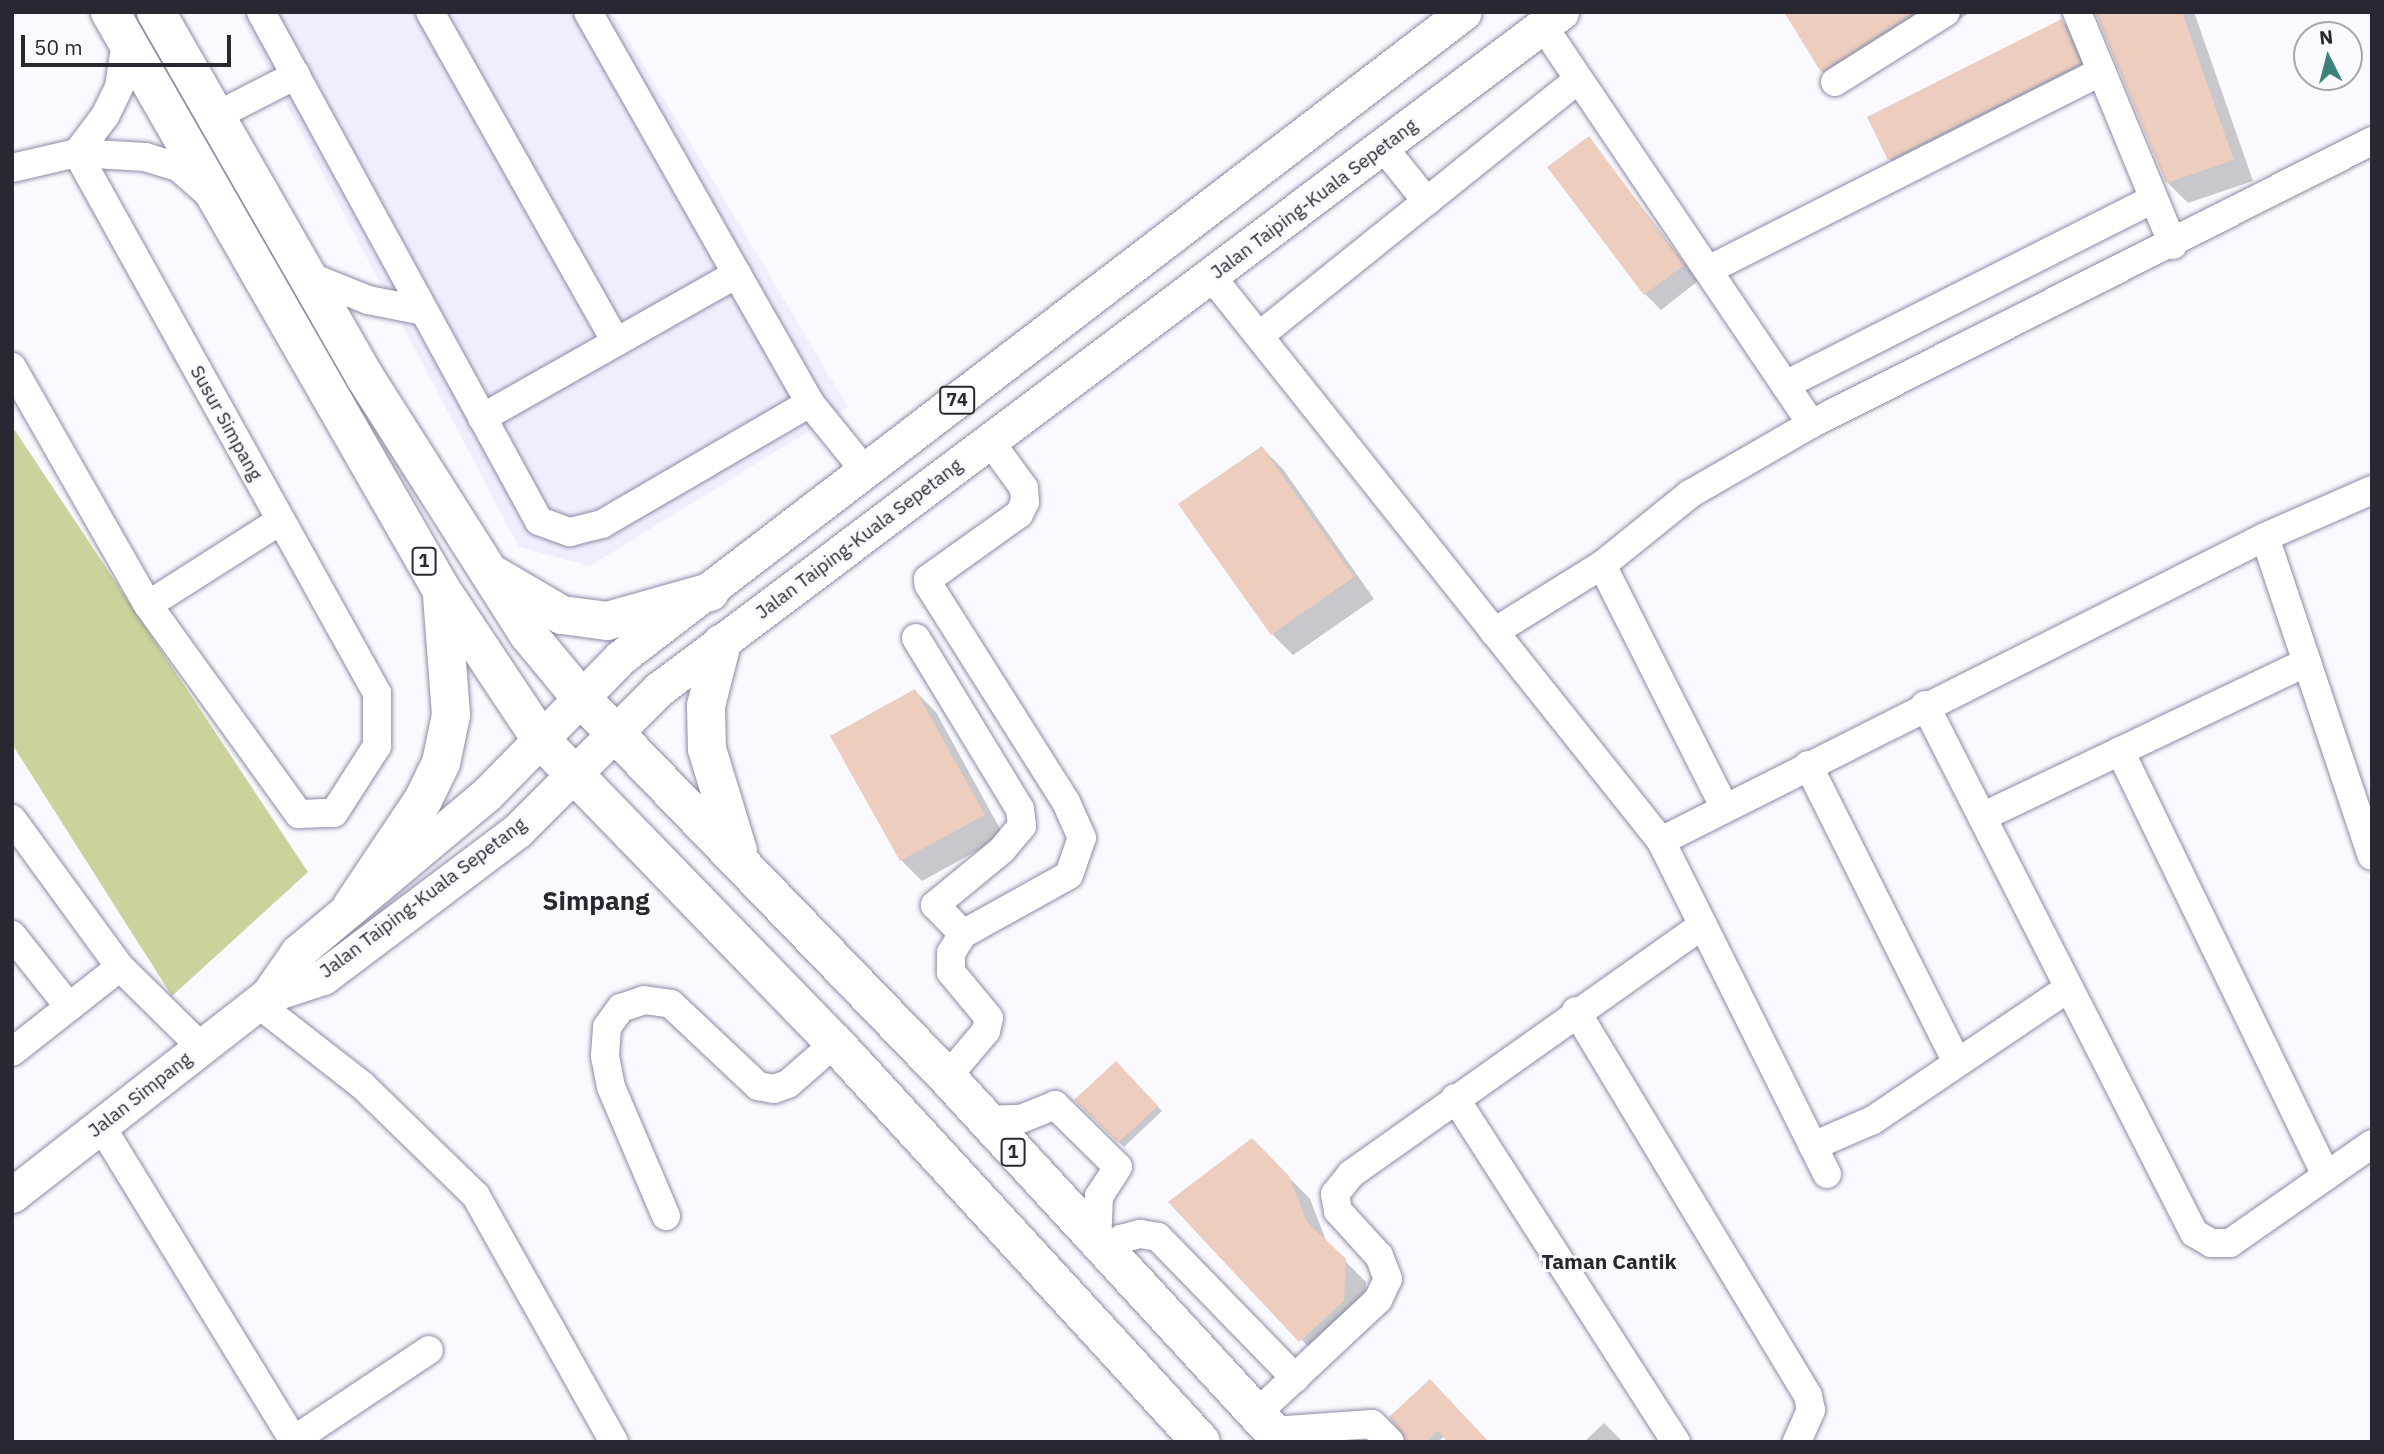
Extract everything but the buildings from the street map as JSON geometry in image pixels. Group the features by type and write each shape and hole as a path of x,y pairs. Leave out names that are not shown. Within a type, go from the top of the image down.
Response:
{"highway":[{"name":"1","path":"156,12 306,275 483,569 580,698 947,1077 1270,1429"},
{"name":"1","path":"118,27 441,589 542,741 574,778 835,1043 1201,1442"},
{"path":"483,569 562,615 607,621 710,592"},
{"path":"352,906 423,800 441,763 451,715 441,589"},
{"path":"722,643 706,706 707,749 742,864"}],"main road":[{"name":"Jalan Taiping-Kuala Sepetang","path":"262,999 298,952 486,795 542,741 621,657 710,592 1464,12"},
{"name":"Jalan Taiping-Kuala Sepetang","path":"262,999 323,977 518,830 574,778 659,689 1552,19"},
{"name":"Jalan Simpang","path":"12,1195 262,999"}],"street":[{"path":"261,12 539,521 570,532 602,524 810,403"},
{"path":"430,12 617,342"},
{"path":"588,12 810,403 865,471"},
{"path":"1835,82 1946,12"},
{"path":"2077,12 2173,245"},
{"path":"1552,19 1579,79 1811,424"},
{"path":"77,153 106,116 119,87 118,27"},
{"path":"1707,270 2102,71"},
{"path":"216,116 296,75"},
{"path":"1259,337 1579,79"},
{"path":"1494,632 1602,565 1690,494 1811,424 2173,245 2372,141"},
{"path":"1383,148 1427,202"},
{"path":"12,169 77,153 145,157 178,167 216,199"},
{"name":"Susur Simpang","path":"77,153 377,693 377,746 334,813 299,814 148,605"},
{"path":"1785,385 2154,199"},
{"path":"482,418 737,274"},
{"path":"306,275 368,300 424,311"},
{"path":"1211,276 1661,841 1827,1174"},
{"path":"12,367 148,605 280,521"},
{"path":"947,1077 986,1031 989,1018 951,972 951,953 963,934 1069,875 1082,838 1066,802 929,585 928,579 1018,514 1025,502 1024,488 989,440"},
{"path":"1661,841 1925,705 2265,537 2372,490"},
{"path":"2265,537 2372,856"},
{"path":"1602,565 1725,808"},
{"path":"916,638 1020,808 1022,826 1002,850 935,905 963,934"},
{"path":"1982,817 2307,662"},
{"path":"1925,705 2194,1233 2211,1243 2230,1243 2372,1144"},
{"path":"2120,751 2326,1176"},
{"path":"1808,765 1956,1060"},
{"path":"12,819 120,967 201,1047"},
{"path":"1390,1442 1372,1424 1270,1429 1295,1378 1378,1300 1388,1279 1379,1256 1338,1211 1335,1194 1351,1174 1576,1011 1703,925"},
{"path":"12,935 69,1007"},
{"path":"12,1052 120,967"},
{"path":"1813,1146 1874,1120 1956,1060 2069,988"},
{"path":"262,999 362,1086 476,1195 614,1442"},
{"path":"666,1216 611,1087 605,1056 607,1027 621,1007 645,1000 671,1004 758,1086 774,1089 788,1084 835,1043"},
{"path":"1576,1011 1808,1396 1811,1410 1797,1442"},
{"path":"1455,1098 1676,1442"},
{"path":"984,1120 1021,1119 1055,1105 1118,1167 1099,1196 1102,1247 1140,1234 1158,1237 1295,1378"},
{"path":"101,1126 295,1441 429,1350"}],"shaded area":[{"path":"238,12 612,12 848,407 590,566 519,547"}],"green space":[{"path":"12,426 308,872 172,996 12,744"}],"district":[{"name":"Simpang","path":"596,901"},
{"name":"Taman Cantik","path":"1609,1261"}]}
